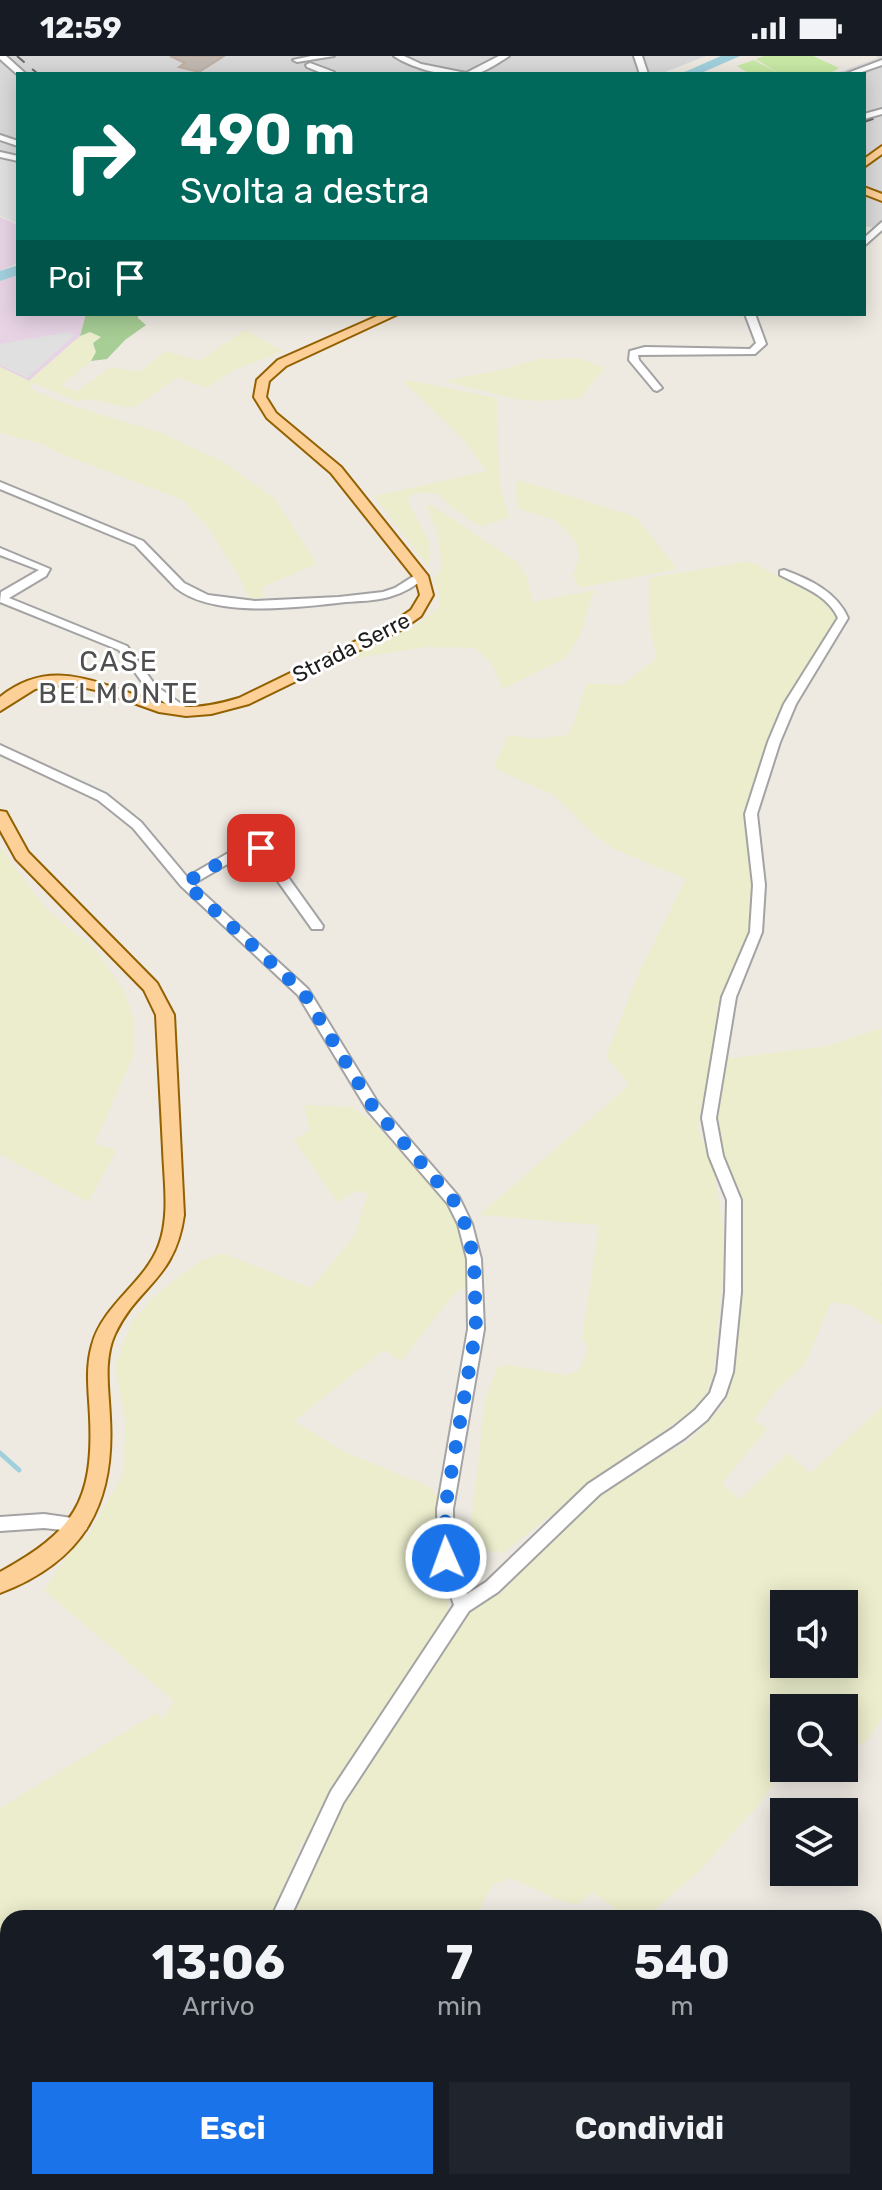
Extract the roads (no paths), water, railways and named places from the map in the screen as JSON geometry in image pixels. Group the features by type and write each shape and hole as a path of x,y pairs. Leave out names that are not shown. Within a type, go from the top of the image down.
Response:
{"main road":[{"path":"866,162 882,149"},
{"name":"Strada Serre","path":"0,706 18,691 37,683 80,680 100,684 161,708 184,712 220,709 244,701 404,623 419,612 427,599 428,588 421,576 336,470 271,415 260,397 263,380 282,363 388,316"},
{"path":"0,816 22,855 151,987 165,1015 175,1215 173,1241 157,1270 132,1295 106,1330 96,1372 103,1452 97,1487 81,1526 41,1562 0,1583"}],"street":[{"path":"1,56 20,72"},
{"path":"305,59 330,56"},
{"path":"398,56 419,66 451,72"},
{"path":"473,72 505,56"},
{"path":"305,59 328,72"},
{"path":"854,72 882,62"},
{"path":"866,241 882,225"},
{"path":"657,388 634,360 633,353 645,350 752,352 761,344 751,316"},
{"path":"0,485 139,543 183,588 212,600 257,603 384,595 399,590 421,576"},
{"path":"0,551 45,569 42,574 4,595 3,599 123,648 151,687 184,712"},
{"path":"284,1910 337,1797 463,1606 492,1587 594,1489 701,1415 717,1396 725,1372 733,1292 734,1200 716,1156 709,1118 729,997 756,932 759,885 751,814 790,704 843,618 841,611 827,598 784,573"},
{"path":"0,749 102,797 137,825 185,883 303,992 373,1107 454,1201 465,1224 474,1259 476,1329 445,1509 446,1558 463,1606"},
{"path":"185,883 246,848 261,848 317,926"},
{"path":"0,1524 44,1521 81,1526"}],"waterway":[{"path":"692,72 733,56"},
{"path":"0,276 16,271"},
{"path":"0,1453 19,1470"}],"railway":[{"path":"17,56 36,72"},
{"path":"866,121 882,116"}],"district":[{"name":"CASE BELMONTE","path":"119,677"}]}
